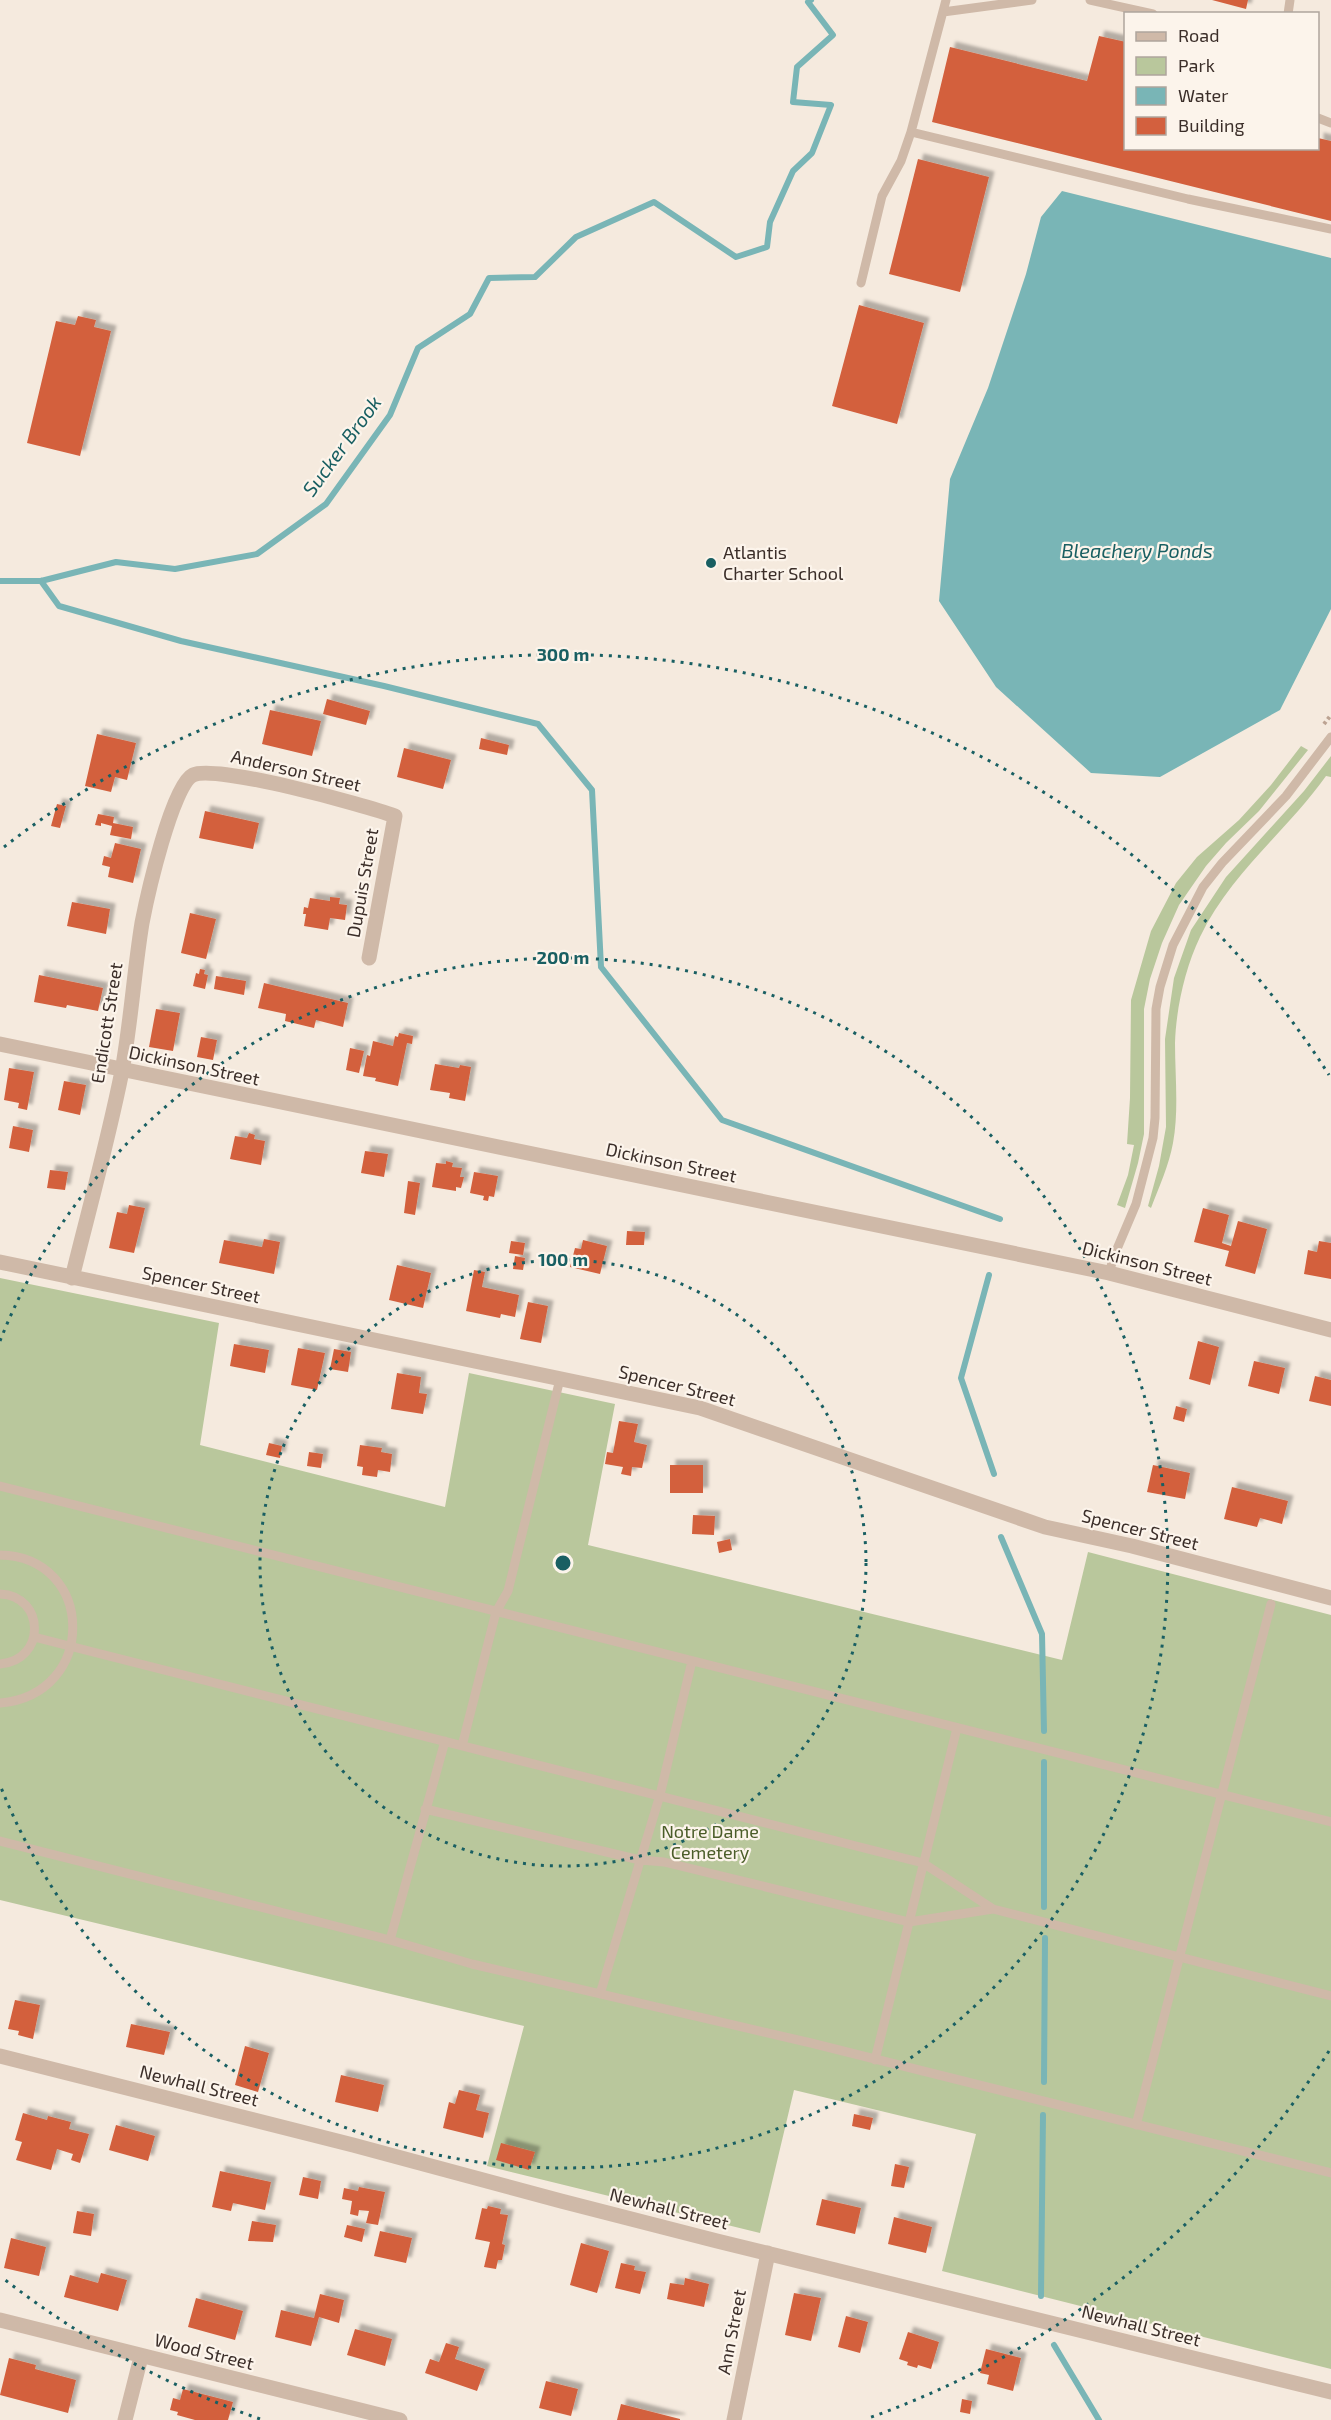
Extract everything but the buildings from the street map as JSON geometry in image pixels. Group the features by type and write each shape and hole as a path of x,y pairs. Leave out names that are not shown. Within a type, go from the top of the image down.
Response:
{"street":[{"name":"Anderson Street","path":"189,778 201,772 237,775 395,816"},
{"name":"Endicott Street","path":"72,1278 122,1071 142,921 167,822 177,796 189,778"},
{"name":"Dupuis Street","path":"369,958 395,816"},
{"name":"Dickinson Street","path":"0,1044 1109,1274 1331,1330"},
{"name":"Spencer Street","path":"0,1262 700,1408 1045,1527 1132,1546 1331,1598"},
{"name":"Newhall Street","path":"0,2056 353,2145 561,2202 1331,2392"},
{"name":"Ann Street","path":"734,2420 768,2253"},
{"name":"Wood Street","path":"0,2320 400,2420"},
{"path":"125,2420 141,2357"}],"lane":[{"path":"861,283 882,196 901,161 911,132 946,0"},
{"path":"943,12 1032,0"},
{"path":"1090,0 1143,12"},
{"path":"911,132 1188,199 1331,229"},
{"path":"1109,1274 1114,1256 1136,1204 1153,1138 1156,1009 1173,945 1203,887 1222,863 1286,796 1330,740"},
{"path":"462,1746 496,1612 508,1591 560,1379"},
{"path":"0,1486 1331,1822"},
{"path":"0,1555 27,1559 55,1579 72,1610 74,1627 71,1647 65,1663 54,1679 39,1692 21,1700 0,1703"},
{"path":"0,1594 15,1597 25,1603 32,1613 35,1625 34,1637 22,1656 13,1662 0,1664"},
{"path":"1136,2125 1270,1604"},
{"path":"34,1637 923,1863 993,1909 1331,1996"},
{"path":"600,1994 660,1795 692,1662"},
{"path":"875,2060 957,1728"},
{"path":"390,1940 445,1741"},
{"path":"425,1809 640,1860 664,1862 909,1922 993,1909"},
{"path":"0,1841 390,1940 472,1964 875,2060 1331,2174"}],"green space":[{"path":"1301,746 1308,750 1259,811 1206,866 1179,905 1162,943 1150,979 1144,1009 1144,1134 1125,1208 1117,1205 1128,1175 1134,1145 1127,1144 1131,1000 1151,931 1176,883 1197,857 1239,820 1271,785"},
{"path":"1331,756 1331,777 1326,776 1227,893 1212,914 1195,949 1182,989 1177,1016 1176,1106 1173,1143 1151,1208 1148,1206 1159,1166 1166,1127 1165,1039 1174,978 1191,930 1226,877 1304,791"},
{"name":"Notre Dame Cemetery","path":"0,1278 219,1323 200,1445 445,1507 469,1373 615,1404 588,1545 1062,1660 1088,1552 1331,1615 1331,2369 942,2271 976,2134 794,2090 760,2233 487,2166 524,2026 0,1900"}],"water":[{"name":"Bleachery Ponds","path":"1062,191 1331,258 1331,609 1280,710 1160,777 1091,773 996,687 939,601 950,479 988,388 1026,274 1041,217"}],"waterway":[{"name":"Sucker Brook","path":"0,581 41,581 116,562 175,569 257,554 326,504 390,415 418,348 470,314 489,278 535,277 576,237 654,202 736,257 767,247 770,222 793,171 812,153 831,105 793,102 797,67 833,35 808,2 811,0"},
{"path":"41,581 59,606 181,641 384,686 538,724 592,790 601,967 722,1120 1000,1219"},
{"path":"989,1275 961,1378 994,1474"},
{"path":"1001,1537 1042,1634 1044,1731"},
{"path":"1044,1762 1044,1907"},
{"path":"1044,2082 1045,1938"},
{"path":"1041,2296 1043,2115"},
{"path":"1054,2345 1099,2420"}],"place":[{"name":"Atlantis Charter School","path":"711,563"}]}
